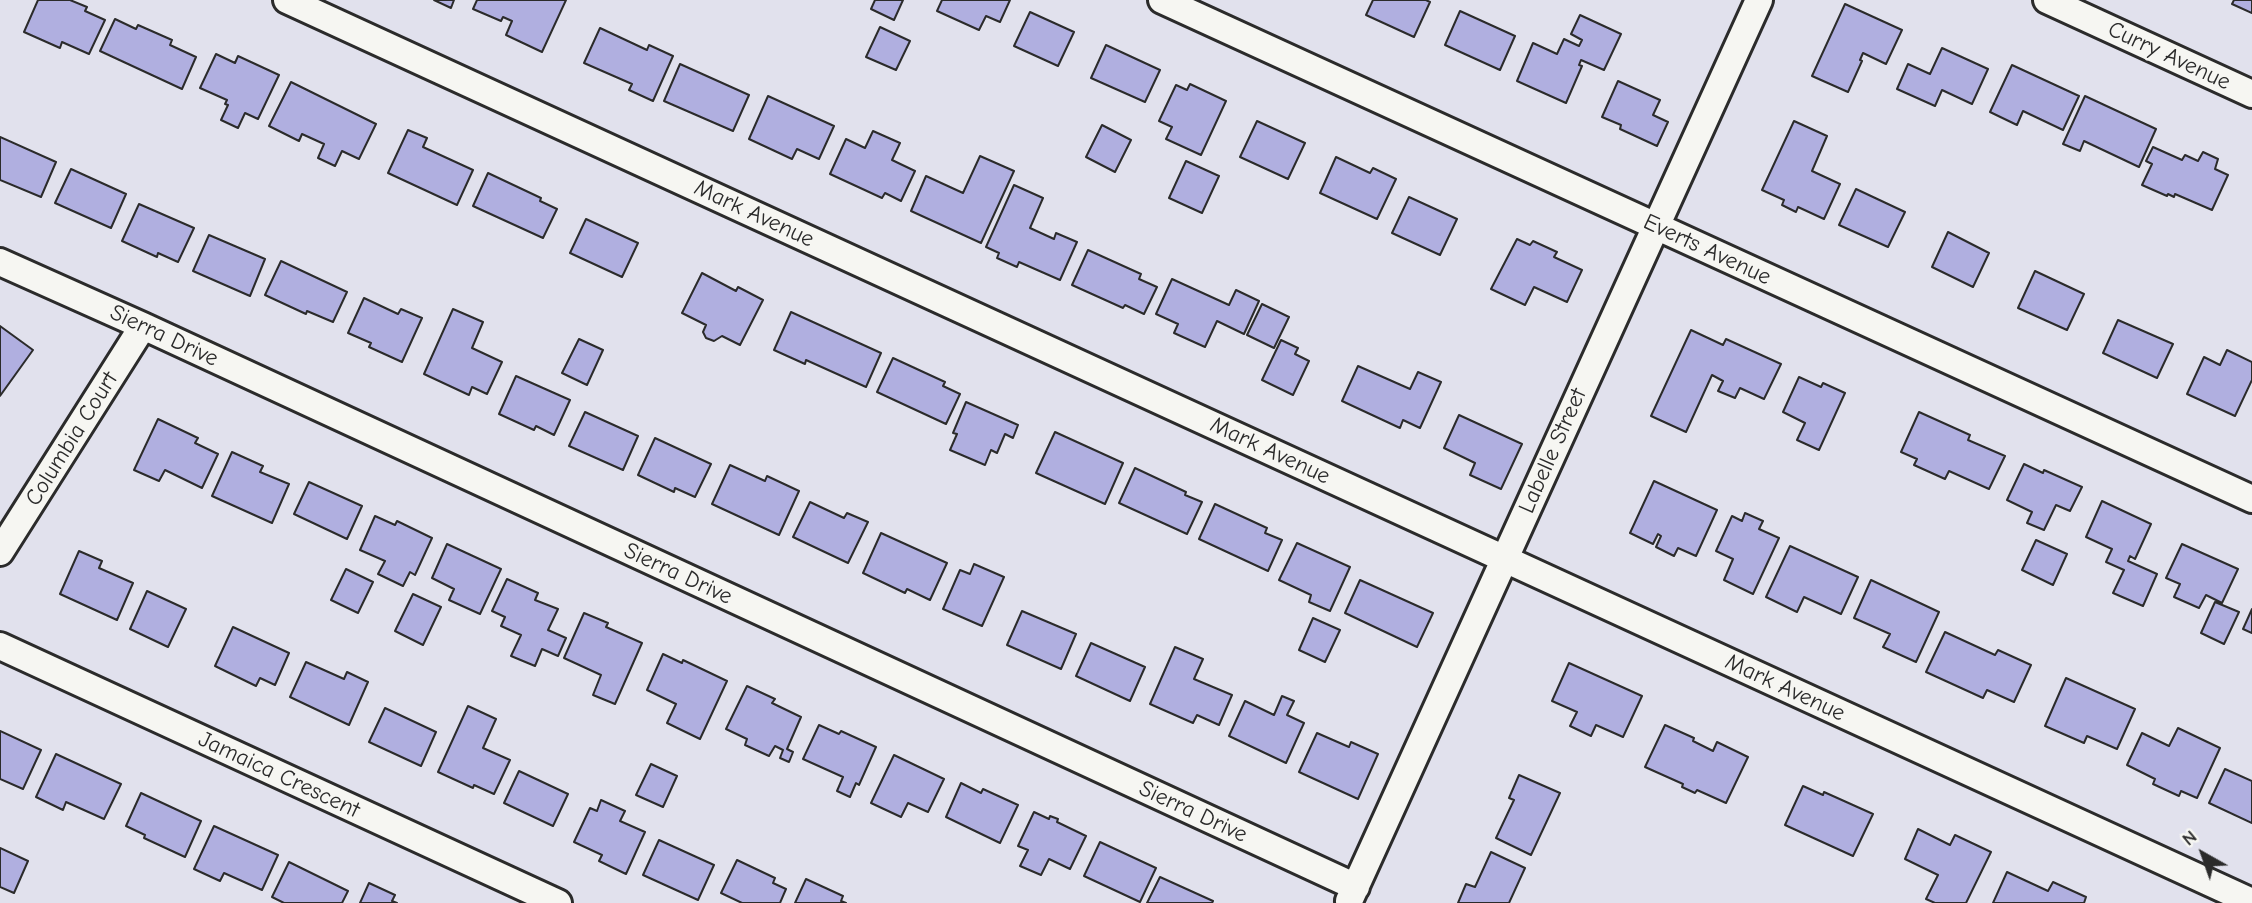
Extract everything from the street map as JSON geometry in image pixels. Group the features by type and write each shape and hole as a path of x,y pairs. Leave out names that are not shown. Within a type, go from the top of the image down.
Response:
{"street":[{"name":"Mark Avenue","path":"287,0 2252,902"},
{"name":"Everts Avenue","path":"1162,0 2252,499"},
{"name":"Labelle Street","path":"1352,895 1759,0"},
{"name":"Curry Avenue","path":"2047,0 2252,94"},
{"name":"Sierra Drive","path":"0,262 143,326 1352,895"},
{"name":"Columbia Court","path":"0,552 143,326"},
{"name":"Jamaica Crescent","path":"0,646 558,903"}],"building":[{"path":"38,0 70,0 87,7 85,11 105,20 89,54 62,42 60,48 24,32"},
{"path":"434,0 454,0 451,8"},
{"path":"477,0 566,0 542,52 506,35 512,21 503,17 501,21 473,9"},
{"path":"875,0 903,0 894,20 871,9"},
{"path":"942,0 1010,0 1000,22 986,16 979,30 937,11"},
{"path":"1373,0 1430,2 1414,37 1366,15"},
{"path":"2234,0 2252,0 2252,13 2232,4"},
{"path":"1845,4 1902,30 1886,64 1863,53 1848,92 1812,76"},
{"path":"1460,11 1515,36 1500,70 1445,45"},
{"path":"1030,12 1074,32 1058,66 1014,46"},
{"path":"1580,15 1621,34 1604,70 1581,60 1579,65 1582,66 1566,103 1517,81 1533,43 1557,54 1564,39 1579,46 1582,40 1571,34"},
{"path":"115,19 136,29 138,25 172,40 170,45 196,57 182,89 100,51"},
{"path":"880,27 910,41 896,70 866,57"},
{"path":"600,28 647,50 649,45 673,56 653,101 629,90 632,84 584,63"},
{"path":"1106,45 1160,70 1145,102 1091,78"},
{"path":"1942,48 1988,69 1972,104 1942,90 1935,106 1897,89 1908,64 1930,74"},
{"path":"216,54 235,63 238,56 279,75 258,119 245,113 238,128 221,120 228,105 225,104 227,100 200,88"},
{"path":"680,64 749,95 733,131 664,101"},
{"path":"2012,65 2079,96 2063,130 2023,111 2017,125 1990,112"},
{"path":"1618,81 1660,100 1653,115 1668,122 1657,146 1620,129 1621,125 1602,117"},
{"path":"291,82 376,124 359,159 342,151 335,166 318,158 324,144 302,134 299,141 269,126"},
{"path":"1190,84 1226,101 1201,155 1166,139 1172,127 1159,121 1176,85 1187,90"},
{"path":"768,96 834,126 819,159 797,149 792,159 749,139"},
{"path":"2085,96 2156,129 2139,167 2084,141 2080,151 2063,144"},
{"path":"1257,121 1305,143 1288,179 1240,157"},
{"path":"1794,121 1827,136 1812,171 1840,184 1824,219 1798,207 1796,212 1782,205 1784,200 1762,190"},
{"path":"1102,125 1131,140 1115,172 1086,157"},
{"path":"408,130 427,138 423,147 473,170 457,205 388,173"},
{"path":"873,131 900,143 892,160 915,171 901,201 885,193 882,198 830,174 846,139 865,148"},
{"path":"0,137 56,162 41,197 0,180"},
{"path":"2153,147 2182,160 2185,155 2198,161 2203,152 2218,159 2215,169 2228,175 2212,210 2175,194 2174,197 2168,194 2167,196 2142,185 2152,164 2146,161"},
{"path":"980,156 1014,171 981,243 911,211 926,176 963,193"},
{"path":"1336,157 1370,173 1373,168 1396,179 1377,219 1320,193"},
{"path":"1186,161 1219,176 1202,213 1169,198"},
{"path":"71,169 126,194 111,228 55,203"},
{"path":"488,173 541,198 540,201 557,209 543,238 473,206"},
{"path":"1014,185 1043,198 1030,228 1054,239 1056,233 1077,242 1060,280 1019,262 1017,267 997,258 999,253 986,247"},
{"path":"1856,189 1905,212 1888,247 1839,225"},
{"path":"1409,197 1457,219 1440,255 1392,233"},
{"path":"139,204 194,228 178,262 158,253 157,257 122,241"},
{"path":"586,219 638,243 622,277 570,253"},
{"path":"1948,232 1989,253 1973,287 1932,267"},
{"path":"209,235 265,259 250,296 193,271"},
{"path":"1517,239 1530,245 1533,241 1557,252 1554,257 1582,270 1567,302 1534,287 1525,305 1491,289"},
{"path":"1088,250 1141,274 1139,279 1157,287 1144,314 1125,305 1123,308 1072,285"},
{"path":"281,261 347,292 333,322 307,311 306,314 265,295"},
{"path":"2035,271 2084,294 2067,330 2018,308"},
{"path":"702,273 736,291 738,287 763,300 740,345 722,336 714,341 706,338 703,332 706,325 682,313"},
{"path":"1172,279 1229,305 1236,290 1259,301 1244,334 1217,321 1205,347 1174,333 1178,324 1156,314"},
{"path":"364,298 398,314 401,309 422,318 402,362 369,347 371,343 348,333"},
{"path":"1262,304 1289,317 1274,348 1247,335"},
{"path":"453,309 483,322 472,348 502,362 487,394 472,387 469,395 424,374"},
{"path":"791,312 881,353 866,387 806,360 805,364 774,350"},
{"path":"2118,320 2173,344 2157,378 2103,353"},
{"path":"0,326 33,350 0,396"},
{"path":"1691,330 1723,345 1726,339 1781,364 1764,399 1740,388 1735,398 1718,391 1723,381 1712,375 1686,432 1651,416"},
{"path":"579,339 603,350 587,385 562,373"},
{"path":"1281,340 1298,348 1295,354 1309,361 1293,395 1262,380"},
{"path":"2227,350 2252,362 2252,380 2235,416 2187,394 2204,357 2220,365"},
{"path":"893,358 945,382 943,386 960,394 946,424 877,392"},
{"path":"1358,366 1410,389 1418,372 1441,382 1420,428 1403,420 1400,428 1342,401"},
{"path":"516,376 570,400 554,435 536,426 534,430 499,414"},
{"path":"1799,377 1821,387 1823,383 1845,393 1819,450 1797,440 1805,423 1783,412"},
{"path":"966,402 1018,425 1013,438 1005,434 997,453 991,450 985,465 950,450 957,434 953,433"},
{"path":"585,412 638,436 623,470 569,446"},
{"path":"1919,412 1970,435 1968,440 2005,456 1989,489 1949,471 1945,479 1914,465 1917,459 1901,452"},
{"path":"1459,415 1522,444 1501,489 1470,475 1475,463 1444,448"},
{"path":"158,419 198,438 195,443 218,454 202,488 165,470 159,481 134,470"},
{"path":"1055,432 1123,463 1105,504 1036,473"},
{"path":"655,438 711,464 695,497 675,488 674,492 638,475"},
{"path":"232,452 263,466 260,472 289,484 272,523 212,496"},
{"path":"2024,464 2082,487 2070,511 2056,505 2044,530 2027,523 2032,512 2007,500"},
{"path":"730,465 765,481 767,476 799,491 779,535 712,504"},
{"path":"1135,468 1202,502 1187,534 1119,503"},
{"path":"1654,481 1717,510 1696,556 1678,548 1674,556 1656,547 1661,536 1658,534 1653,544 1630,533"},
{"path":"309,482 362,506 347,539 294,514"},
{"path":"2102,501 2151,524 2135,559 2130,556 2128,561 2157,574 2143,606 2113,593 2124,570 2106,562 2112,549 2086,537"},
{"path":"810,502 844,518 847,513 868,522 848,563 793,537"},
{"path":"1215,504 1267,528 1265,533 1282,540 1268,571 1199,539"},
{"path":"1745,513 1763,521 1759,529 1779,538 1753,594 1724,580 1733,559 1716,551 1732,516 1742,521"},
{"path":"375,516 395,525 397,521 432,538 415,575 410,572 403,586 378,574 385,561 360,550"},
{"path":"881,533 947,563 930,600 907,589 905,593 863,573"},
{"path":"2036,540 2067,554 2053,585 2022,570"},
{"path":"1297,543 1350,567 1330,611 1309,602 1311,595 1279,580"},
{"path":"447,544 501,569 480,614 449,600 454,589 432,578"},
{"path":"2182,544 2238,569 2222,603 2206,595 2199,608 2174,597 2180,584 2166,578"},
{"path":"1790,546 1858,577 1841,614 1804,597 1797,612 1766,597"},
{"path":"79,551 102,561 99,568 133,583 117,620 60,594"},
{"path":"974,564 1004,577 982,626 943,609 960,570 970,574"},
{"path":"346,569 373,582 358,613 331,600"},
{"path":"507,579 538,593 535,600 558,609 548,630 566,638 558,656 542,649 535,666 511,656 521,635 501,626 505,617 492,611"},
{"path":"1360,580 1433,613 1417,647 1345,613"},
{"path":"1871,580 1939,612 1916,662 1883,647 1890,634 1854,618"},
{"path":"147,591 186,609 168,647 130,629"},
{"path":"413,594 441,607 423,645 395,631"},
{"path":"2215,602 2239,612 2224,644 2201,633"},
{"path":"2252,609 2252,633 2243,629"},
{"path":"1022,611 1076,634 1061,669 1007,645"},
{"path":"584,613 608,623 606,627 642,643 615,704 593,695 601,675 564,658"},
{"path":"1313,618 1340,630 1325,662 1299,650"},
{"path":"233,627 289,653 275,685 260,678 256,686 215,666"},
{"path":"1945,632 1995,655 1998,650 2031,665 2014,702 1987,690 1983,698 1926,672"},
{"path":"1091,643 1145,667 1130,701 1076,676"},
{"path":"1175,647 1203,659 1194,679 1232,695 1219,725 1197,715 1193,723 1150,704"},
{"path":"663,654 682,663 683,660 727,681 700,739 667,723 676,704 647,690"},
{"path":"306,662 344,679 347,672 368,682 349,725 290,697"},
{"path":"1569,663 1642,696 1623,737 1596,725 1591,736 1570,726 1577,712 1552,701"},
{"path":"2066,678 2135,709 2117,749 2087,736 2084,743 2045,726"},
{"path":"747,686 775,699 772,703 801,717 787,749 793,752 789,762 780,758 783,750 775,746 769,756 745,745 747,739 726,729"},
{"path":"1282,696 1294,701 1287,715 1304,723 1286,763 1229,736 1245,701 1274,715"},
{"path":"468,706 496,719 483,748 510,760 494,794 438,772"},
{"path":"385,708 436,732 421,766 369,742"},
{"path":"819,725 839,734 841,731 876,747 859,785 856,783 850,797 837,791 843,777 803,759"},
{"path":"1665,725 1694,738 1693,741 1713,751 1717,742 1748,757 1726,803 1697,790 1695,793 1682,787 1683,784 1645,767"},
{"path":"2178,728 2220,748 2197,798 2181,791 2179,796 2153,784 2155,779 2127,765 2142,733 2169,746"},
{"path":"0,731 41,750 23,789 0,779"},
{"path":"1317,733 1349,747 1351,742 1378,754 1358,799 1299,772"},
{"path":"56,754 121,784 104,819 66,802 63,810 36,797"},
{"path":"894,755 944,779 928,812 908,803 901,817 871,803"},
{"path":"651,764 677,776 663,807 636,795"},
{"path":"2225,769 2252,781 2252,823 2209,803"},
{"path":"519,771 568,794 553,826 504,803"},
{"path":"1519,775 1560,793 1531,855 1496,838 1514,800 1509,798"},
{"path":"961,783 981,793 983,789 1018,805 1000,843 946,817"},
{"path":"1803,786 1823,795 1824,792 1873,814 1853,856 1785,825"},
{"path":"141,793 201,821 185,857 144,838 145,835 126,826"},
{"path":"601,800 625,811 620,821 645,832 626,874 599,861 602,855 574,842 590,808 597,811"},
{"path":"1034,812 1049,819 1050,816 1058,819 1057,822 1086,836 1070,869 1049,859 1041,875 1020,866 1028,850 1018,846"},
{"path":"214,826 278,855 262,890 224,873 220,881 194,869"},
{"path":"1918,829 1950,845 1955,835 1991,852 1966,903 1935,903 1926,899 1938,875 1905,859"},
{"path":"659,840 714,865 698,900 643,875"},
{"path":"1100,842 1156,868 1140,902 1084,876"},
{"path":"0,848 28,861 14,893 0,887"},
{"path":"1491,852 1525,868 1509,903 1458,903 1466,884 1475,887"},
{"path":"737,860 775,878 773,883 786,889 780,903 742,903 721,893"},
{"path":"289,862 348,891 342,903 284,903 272,897"},
{"path":"2007,872 2048,891 2053,882 2086,897 2084,903 1993,903"},
{"path":"1160,877 1213,901 1147,903"},
{"path":"806,879 843,896 841,901 846,903 795,903"},
{"path":"369,883 395,895 392,901 397,903 360,903"}]}
